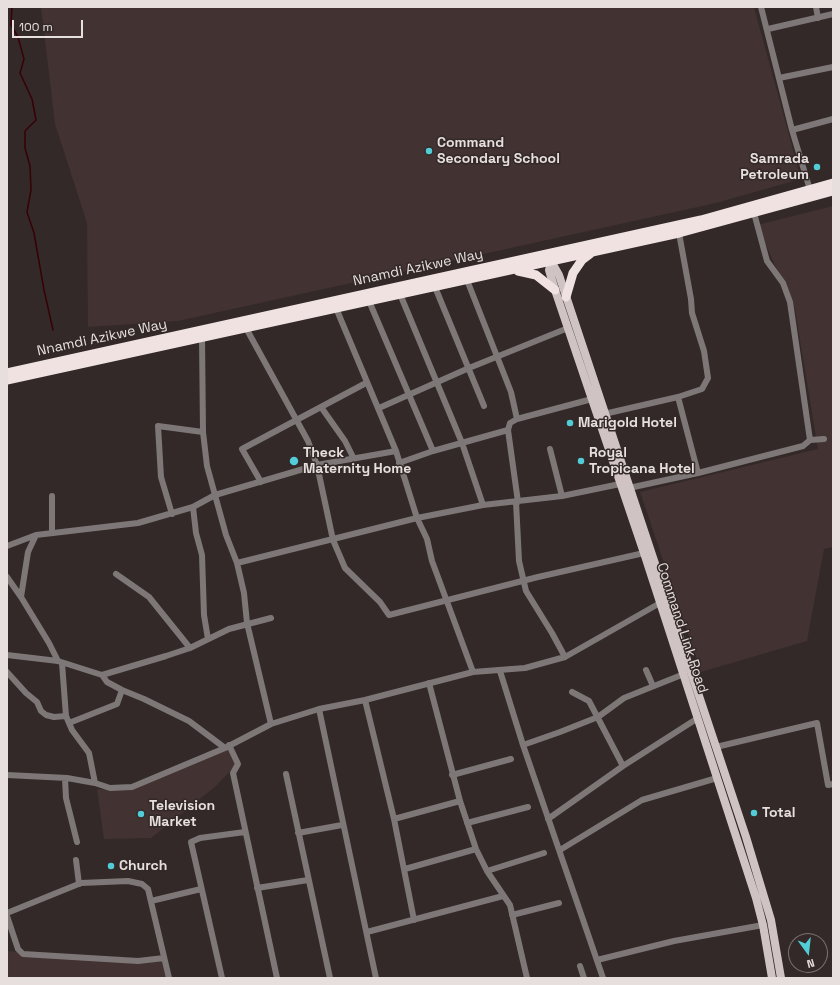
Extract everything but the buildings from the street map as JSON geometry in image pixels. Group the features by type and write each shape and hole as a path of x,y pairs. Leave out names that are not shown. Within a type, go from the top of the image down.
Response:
{"highway":[{"name":"Nnamdi Azikwe Way","path":"7,373 701,220 833,183"},
{"name":"Nnamdi Azikwe Way","path":"7,380 679,233 833,191"},
{"path":"566,297 568,284 577,266 587,256 602,250"},
{"path":"505,271 519,270 532,273 544,280 555,290"}],"main road":[{"path":"525,259 538,258 551,262 557,254 563,251"},
{"name":"Command Link Road","path":"551,262 550,275 620,484 637,524 716,747 765,898 780,978"},
{"name":"Command Link Road","path":"551,262 555,268 566,297 629,488 644,553 684,674 763,925 772,978"}],"street":[{"path":"761,7 768,29 792,130 810,190"},
{"path":"816,7 818,18"},
{"path":"768,29 833,14"},
{"path":"779,78 833,67"},
{"path":"792,130 833,119"},
{"path":"754,213 766,261 783,283 790,302 810,440"},
{"path":"604,414 678,397 702,389 708,378 704,351 692,313 691,299 679,233"},
{"path":"467,280 511,392 517,419"},
{"path":"435,287 484,406"},
{"path":"400,294 462,443 483,505"},
{"path":"369,301 433,450"},
{"path":"336,308 366,383 379,408 396,451 417,518 473,672"},
{"path":"246,328 308,441 317,465 333,540 345,568 380,602 389,614 644,553"},
{"path":"379,408 469,368 568,328"},
{"path":"202,338 203,432 207,466 226,534 237,563 244,593 247,623 271,724"},
{"path":"261,482 242,449 366,383"},
{"path":"678,397 698,473"},
{"path":"565,657 526,591 519,561 517,502 508,430 510,423 517,419 592,399"},
{"path":"321,407 345,441 353,457"},
{"path":"172,514 160,477 158,426 203,432"},
{"path":"400,463 433,450 508,430"},
{"path":"629,488 698,473 802,446 810,440 824,439"},
{"path":"550,449 562,496"},
{"path":"7,546 36,535 52,532 138,523 193,507 215,495 317,465 353,457 396,451"},
{"path":"237,563 417,518 483,505 562,496 620,484"},
{"path":"52,496 52,532"},
{"path":"193,507 196,533 202,555 204,615 208,639"},
{"path":"21,597 28,552 36,535"},
{"path":"116,574 149,597 190,648"},
{"path":"7,578 21,597 60,662 66,716 69,723 89,752 96,783"},
{"path":"7,775 65,778 96,783 110,788 132,787 227,746 271,724 318,709 365,700 473,672 525,668 565,657 660,603"},
{"path":"7,655 60,662 102,675 190,648 247,623 271,618"},
{"path":"646,670 653,686"},
{"path":"500,671 523,745 603,978"},
{"path":"7,672 26,693 37,702 41,711 46,715 54,717 66,716"},
{"path":"523,745 598,717 624,698 684,674"},
{"path":"102,675 107,682 122,690 144,698 189,720 227,746 238,764 233,773 277,978"},
{"path":"429,683 452,775 467,823 476,849 487,871 510,904 527,978"},
{"path":"69,723 117,704 122,690"},
{"path":"572,692 589,701 623,766"},
{"path":"365,700 394,819 414,920"},
{"path":"318,709 376,978"},
{"path":"548,819 623,766 698,718"},
{"path":"716,747 817,723 828,785 833,784"},
{"path":"452,775 511,759"},
{"path":"286,774 330,978"},
{"path":"65,778 66,798 77,842"},
{"path":"560,850 642,800 717,778"},
{"path":"394,819 460,801"},
{"path":"467,823 528,807"},
{"path":"298,832 342,825"},
{"path":"222,978 191,842 200,838 245,832"},
{"path":"405,869 476,849"},
{"path":"487,871 544,853"},
{"path":"76,860 78,884"},
{"path":"257,888 308,880"},
{"path":"164,958 138,962 22,954 18,949 7,914 78,884 128,882 142,884 148,889 169,978"},
{"path":"151,901 201,889"},
{"path":"367,932 503,896"},
{"path":"512,915 559,903"},
{"path":"597,960 674,941 763,925"},
{"path":"580,966 584,978"}],"shaded area":[{"name":"Command Secondary School","path":"41,7 754,7 801,179 716,203 178,321 88,327 87,223 55,124"},
{"path":"833,206 833,547 824,549 807,641 701,672 640,492 818,449 795,310 757,225"},
{"name":"Television Market","path":"230,748 236,765 216,786 151,838 104,839 97,789 126,790"},
{"path":"7,951 130,961 162,958 167,978 7,978"}],"waterway":[{"path":"12,7 11,25 18,37 24,59 20,73 32,99 36,120 25,131 25,148 30,166 31,190 27,212 34,233 53,330"}],"place":[{"name":"Command Secondary School","path":"429,151"},
{"name":"Samrada Petroleum","path":"817,167"},
{"name":"Marigold Hotel","path":"570,423"},
{"name":"Theck Maternity Home","path":"294,461"},
{"name":"Royal Tropicana Hotel","path":"581,461"},
{"name":"Total","path":"754,813"},
{"name":"Television Market","path":"141,814"},
{"name":"Church","path":"111,866"}]}
